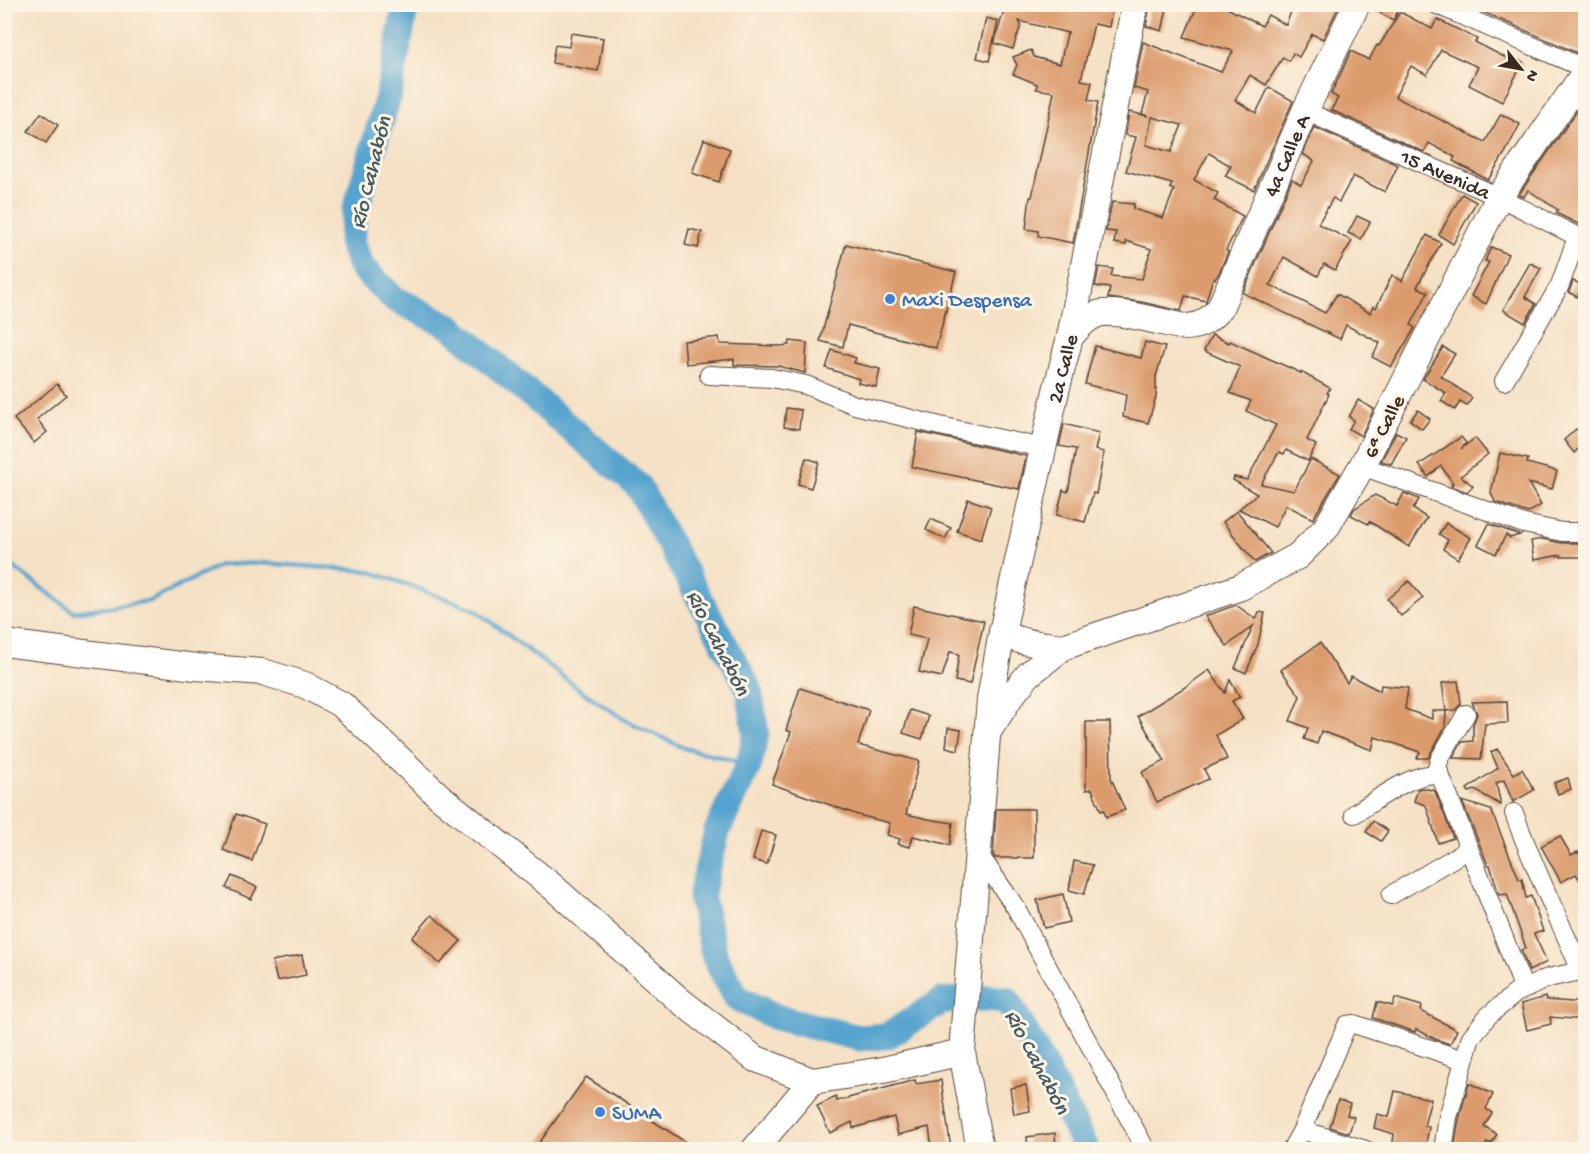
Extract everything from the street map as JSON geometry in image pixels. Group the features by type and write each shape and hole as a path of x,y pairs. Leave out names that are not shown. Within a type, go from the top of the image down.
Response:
{"main road":[{"name":"2a Calle","path":"980,1149 963,1042 990,699 1002,632 1070,337 1135,4"},
{"name":"4a Calle A","path":"1070,337 1086,320 1096,314 1111,312 1184,327 1195,327 1208,321 1220,308 1305,111 1356,4"},
{"name":"6ª Calle","path":"987,732 1029,674 1063,647 1241,587 1298,556 1326,528 1362,466 1499,197 1586,70"},
{"name":"6ª Calle","path":"1002,632 1028,643 1063,647"},
{"path":"4,643 196,667 263,672 305,685 342,705 439,796 553,887 678,999 754,1058 812,1081 883,1070 963,1042"},
{"path":"754,1149 812,1081"}],"street":[{"path":"1435,4 1586,70"},
{"name":"15 Avenida","path":"1305,111 1499,197 1581,239"},
{"path":"1504,381 1560,285 1581,239"},
{"path":"709,375 772,378 806,385 855,405 1043,448"},
{"path":"1362,466 1524,524 1563,532 1586,532"},
{"path":"1466,714 1437,767 1524,989"},
{"path":"1354,814 1414,778 1429,773 1439,774"},
{"path":"1443,1149 1448,1117 1471,1037 1488,1016 1516,993 1548,978 1583,972 1552,901 1531,861 1514,813"},
{"path":"1391,895 1468,849"},
{"path":"978,853 1016,908 1146,1149"},
{"path":"1291,1149 1302,1130 1347,1025 1354,1024 1464,1060"},
{"path":"1302,1130 1366,1149"}],"building":[{"path":"1006,4 1113,4 1109,27 1094,24 1081,80 1092,82 1088,100 1098,102 1073,243 1038,236 1038,231 1026,229 1030,197 1032,197 1054,92 1036,89 1037,84 1013,74 1017,65 1013,57 1031,50 1034,57 1060,64 1068,33 1019,21 1021,25 1013,49 994,43"},
{"path":"1150,4 1168,4 1162,31 1146,26"},
{"path":"1198,4 1219,4 1262,26 1268,15 1286,25 1294,4 1340,4 1323,39 1312,34 1299,57 1293,53 1289,61 1283,57 1266,85 1250,75 1235,100 1256,113 1269,87 1293,101 1254,190 1225,176 1231,166 1209,153 1194,180 1218,193 1214,200 1243,216 1226,250 1228,252 1219,273 1215,279 1213,278 1206,301 1185,296 1181,311 1141,302 1108,298 1110,288 1095,286 1099,267 1113,269 1111,276 1142,279 1151,249 1126,241 1126,245 1114,243 1116,232 1106,231 1112,202 1134,204 1133,209 1163,218 1174,190 1170,188 1172,184 1126,171 1136,137 1125,135 1129,112 1148,116 1142,114 1148,92 1134,88 1143,42 1221,72 1233,51 1184,37","holes":["1152,117 1182,125 1171,152 1146,145"]},
{"path":"1372,4 1402,4 1393,20 1371,8"},
{"path":"1476,4 1518,4 1527,9 1529,4 1586,4 1586,53 1584,56 1474,8"},
{"path":"1400,12 1432,29 1437,19 1477,39 1475,42 1510,60 1512,57 1523,62 1502,102 1469,85 1478,67 1441,50 1427,75 1411,66 1395,97 1485,142 1501,114 1520,124 1488,180 1453,161 1455,157 1429,143 1424,152 1331,110 1338,98 1331,94 1351,51 1369,60"},
{"path":"986,18 998,21 989,61 977,58"},
{"path":"571,33 603,38 598,71 552,63 555,45 569,47"},
{"path":"1586,98 1586,228 1556,213 1558,210 1528,190 1524,197 1519,194"},
{"path":"41,113 58,125 46,143 28,131"},
{"path":"1314,127 1398,165 1385,192 1353,176 1339,202 1333,198 1318,224 1352,241 1335,270 1324,264 1318,276 1284,257 1270,285 1325,313 1337,294 1370,313 1373,306 1376,308 1392,275 1402,281 1427,235 1441,243 1417,287 1428,292 1411,325 1415,328 1391,367 1372,357 1380,343 1346,325 1340,339 1243,293 1292,179 1301,185 1314,161 1303,154"},
{"path":"704,139 730,149 719,182 692,173"},
{"path":"1462,194 1476,202 1453,244 1439,235"},
{"path":"1357,216 1370,222 1361,239 1348,233"},
{"path":"689,229 702,232 698,248 685,245"},
{"name":"Maxi Despensa","path":"846,244 956,272 936,348 848,325 843,347 820,341"},
{"path":"1491,247 1508,254 1486,304 1471,296 1489,262 1485,261"},
{"path":"1530,263 1541,268 1525,297 1536,304 1525,323 1503,310"},
{"path":"1573,281 1583,285 1577,297 1569,292"},
{"path":"1212,335 1301,372 1330,388 1307,440 1316,445 1308,461 1286,450 1284,454 1279,452 1261,484 1294,491 1311,459 1340,474 1313,519 1286,505 1275,527 1239,509 1257,494 1233,480 1234,477 1247,480 1276,425 1246,411 1251,401 1230,393 1240,367 1204,351"},
{"path":"719,337 720,344 780,346 789,345 790,341 807,343 805,373 778,366 734,365 734,359 686,364 684,341"},
{"path":"1145,342 1165,347 1156,376 1156,397 1148,423 1123,417 1126,395 1085,384 1095,346 1141,358"},
{"path":"1443,347 1455,354 1441,376 1472,398 1467,406 1460,402 1455,410 1441,401 1446,393 1423,379"},
{"path":"832,350 856,358 854,363 880,369 876,387 858,383 859,379 826,368"},
{"path":"57,384 66,395 37,419 47,432 34,443 14,419"},
{"path":"1358,400 1374,409 1361,436 1349,429 1354,420 1349,417"},
{"path":"786,408 801,410 799,429 784,427"},
{"path":"1418,410 1430,419 1422,429 1410,420"},
{"path":"1064,424 1099,433 1095,450 1104,452 1096,494 1093,493 1085,522 1057,515 1063,490 1068,492 1076,449 1059,446"},
{"path":"1576,429 1586,438 1586,442 1574,453 1564,440"},
{"path":"918,432 1026,456 1019,489 912,467"},
{"path":"1396,432 1406,437 1391,464 1381,461"},
{"path":"1461,437 1466,443 1461,449 1475,438 1488,454 1461,476 1473,486 1467,492 1451,486 1453,483 1441,466 1428,477 1419,465"},
{"path":"1500,453 1528,459 1527,463 1557,471 1552,489 1528,483 1541,505 1528,513 1495,502 1491,493"},
{"path":"806,458 819,462 811,488 798,484"},
{"path":"1404,493 1419,499 1413,509 1427,518 1409,547 1369,521 1368,524 1351,515 1354,509 1375,495 1397,506"},
{"path":"968,499 991,507 981,539 957,531"},
{"path":"1237,511 1271,553 1255,562 1223,522"},
{"path":"931,519 951,528 945,539 926,530"},
{"path":"1446,523 1471,538 1458,559 1443,549 1448,540 1439,534"},
{"path":"1489,524 1520,535 1510,538 1506,535 1496,554 1478,545"},
{"path":"1542,539 1562,543 1586,543 1586,557 1561,557 1561,555 1534,560 1531,541"},
{"path":"1409,581 1423,598 1401,616 1387,599"},
{"path":"1236,605 1256,619 1259,612 1265,613 1258,644 1246,673 1235,668 1253,626 1227,646 1205,616"},
{"path":"914,606 984,621 970,684 955,681 959,654 950,652 942,677 919,672 927,639 908,635"},
{"path":"1320,643 1347,683 1351,676 1380,691 1381,685 1408,688 1405,709 1432,719 1432,711 1446,711 1445,727 1428,758 1417,758 1420,752 1375,737 1372,750 1321,731 1317,744 1304,739 1308,728 1290,721 1300,696 1281,670"},
{"path":"1209,670 1225,693 1230,680 1240,697 1232,701 1243,719 1216,735 1227,759 1204,769 1209,779 1157,802 1142,772 1165,761 1138,716"},
{"path":"1458,681 1461,704 1455,710 1446,711 1442,683"},
{"path":"800,688 869,710 858,745 919,761 906,814 953,823 950,845 913,836 910,847 898,844 900,839 887,835 890,823 858,815 772,784 791,732 786,730"},
{"path":"1507,701 1508,723 1485,724 1481,759 1453,758 1462,742 1473,741 1473,725 1477,714 1472,702"},
{"path":"910,710 929,716 922,739 903,733"},
{"path":"1086,722 1110,722 1111,778 1125,810 1106,817 1092,789 1086,790"},
{"path":"948,728 961,730 958,750 946,747"},
{"path":"1497,749 1514,774 1522,769 1534,790 1513,802 1504,780 1496,783 1501,805 1475,790 1469,792 1467,789 1498,768 1491,752"},
{"path":"1568,778 1571,789 1558,794 1554,783"},
{"path":"1418,789 1435,791 1453,838 1438,843 1426,805 1414,801"},
{"path":"1462,801 1491,810 1519,879 1522,879 1526,898 1531,896 1543,931 1534,934 1547,962 1529,971 1521,950 1526,948 1507,894 1499,895 1490,865 1488,865"},
{"path":"996,809 1034,809 1034,858 995,858 993,855"},
{"path":"236,814 265,824 252,861 223,850"},
{"path":"1373,821 1388,831 1381,841 1366,832"},
{"path":"761,831 776,835 767,864 753,860"},
{"path":"1560,836 1571,855 1578,852 1586,866 1586,888 1576,874 1561,882 1541,846"},
{"path":"1074,861 1093,865 1084,894 1069,890"},
{"path":"232,876 257,887 251,899 226,888"},
{"path":"1063,894 1069,922 1044,928 1037,900"},
{"path":"432,915 461,941 440,964 412,938"},
{"path":"302,955 306,975 277,981 272,961"},
{"path":"1545,997 1546,1000 1586,1003 1586,1020 1550,1017 1551,1024 1527,1030 1521,1004"},
{"path":"1395,998 1422,1006 1421,1011 1457,1030 1450,1044 1416,1029 1415,1032 1373,1018 1377,1002 1393,1006"},
{"name":"SUMA","path":"586,1077 696,1149 535,1149"},
{"path":"915,1080 916,1084 941,1080 951,1149 932,1149 929,1127 898,1135 894,1117 853,1128 852,1122 830,1133 817,1106 836,1097 837,1101"},
{"path":"1469,1083 1493,1094 1486,1109 1492,1113 1484,1126 1497,1134 1491,1144 1487,1142 1484,1149 1454,1149 1459,1119"},
{"path":"1026,1085 1030,1111 1014,1114 1010,1088"},
{"path":"1395,1091 1431,1099 1424,1126 1429,1127 1425,1149 1392,1149 1394,1134 1374,1128 1377,1114 1389,1117"},
{"path":"1338,1100 1350,1104 1347,1115 1354,1117 1349,1133 1330,1127"},
{"path":"1055,1133 1056,1149 1028,1149 1027,1137"}],"waterway":[{"name":"Río Cahabón","path":"406,4 389,93 355,212 351,242 362,268 393,298 451,327 638,486 749,689 756,734 749,764 717,831 701,896 715,958 737,998 776,1017 859,1038 887,1036 942,1001 986,998 1007,1000 1040,1058 1087,1150"},
{"path":"4,560 74,612 150,601 220,565 262,563 369,571 474,609 583,692 627,721 684,748 749,764"}],"place":[{"name":"Maxi Despensa","path":"890,299"},
{"name":"SUMA","path":"600,1112"}]}
